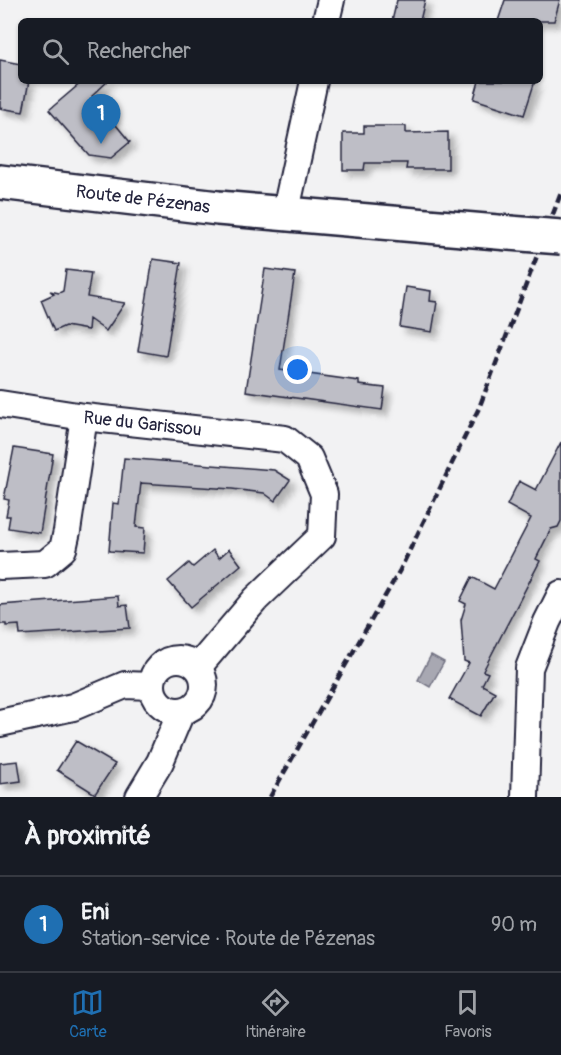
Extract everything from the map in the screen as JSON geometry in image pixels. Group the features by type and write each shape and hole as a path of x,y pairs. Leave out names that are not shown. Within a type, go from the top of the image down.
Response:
{"main road":[{"name":"Route de Pézenas","path":"0,182 285,214 561,237"}],"street":[{"path":"327,18 331,0"},
{"path":"285,214 313,84"},
{"name":"Rue du Garissou","path":"0,404 84,417 285,439 309,458 324,494 322,536 256,599 198,667"},
{"path":"0,566 45,564 63,549 68,531 84,417"},
{"path":"525,797 529,668 554,623 561,594"},
{"path":"179,658 189,660 198,667 204,678 205,692 190,710 181,712 166,710 156,700 151,686 154,672 165,661 179,658"},
{"path":"0,723 74,707 125,685 151,686"},
{"path":"139,797 160,762 181,712"}],"shaded area":[{"path":"431,655 444,662 430,687 418,680"}],"building":[{"path":"397,0 425,0 421,18 393,18"},
{"path":"505,0 560,0 554,21 543,21 543,18 499,18"},
{"path":"0,60 18,63 18,84 28,84 23,112 0,108"},
{"path":"79,84 105,84 92,96 130,142 111,158 89,155 49,110"},
{"path":"478,84 534,84 524,115 474,99"},
{"path":"364,126 406,126 406,133 448,132 448,169 406,169 407,163 365,163 364,170 343,170 343,133 364,133"},
{"path":"153,259 181,263 166,356 138,351"},
{"path":"265,269 295,273 280,370 359,381 359,385 385,388 382,410 246,391"},
{"path":"66,270 91,273 87,297 125,303 106,331 89,319 88,330 65,326 54,331 41,300 54,294 50,291 59,293 63,291"},
{"path":"406,287 431,291 430,301 437,302 432,332 400,327"},
{"path":"561,442 561,521 558,527 551,529 536,559 540,561 483,671 488,673 482,685 495,692 481,716 449,699 469,663 464,661 461,620 466,604 460,601 472,577 494,589 531,518 507,505 519,481 536,490"},
{"path":"14,448 53,454 40,533 8,528 10,516 6,516 9,500 4,499"},
{"path":"124,458 274,470 290,480 275,501 264,493 141,483 136,527 145,528 143,553 109,551 113,503 119,504"},
{"path":"229,549 241,565 191,607 168,581 189,563 193,567 213,550 219,558"},
{"path":"118,596 119,606 127,605 130,628 20,635 19,625 0,624 0,605"},
{"path":"76,741 115,764 95,794 57,770"},
{"path":"18,761 21,781 0,784 0,763"}],"railway":[{"path":"270,797 400,570 479,408 561,193"}],"place":[{"name":"Eni","path":"101,144"}]}
